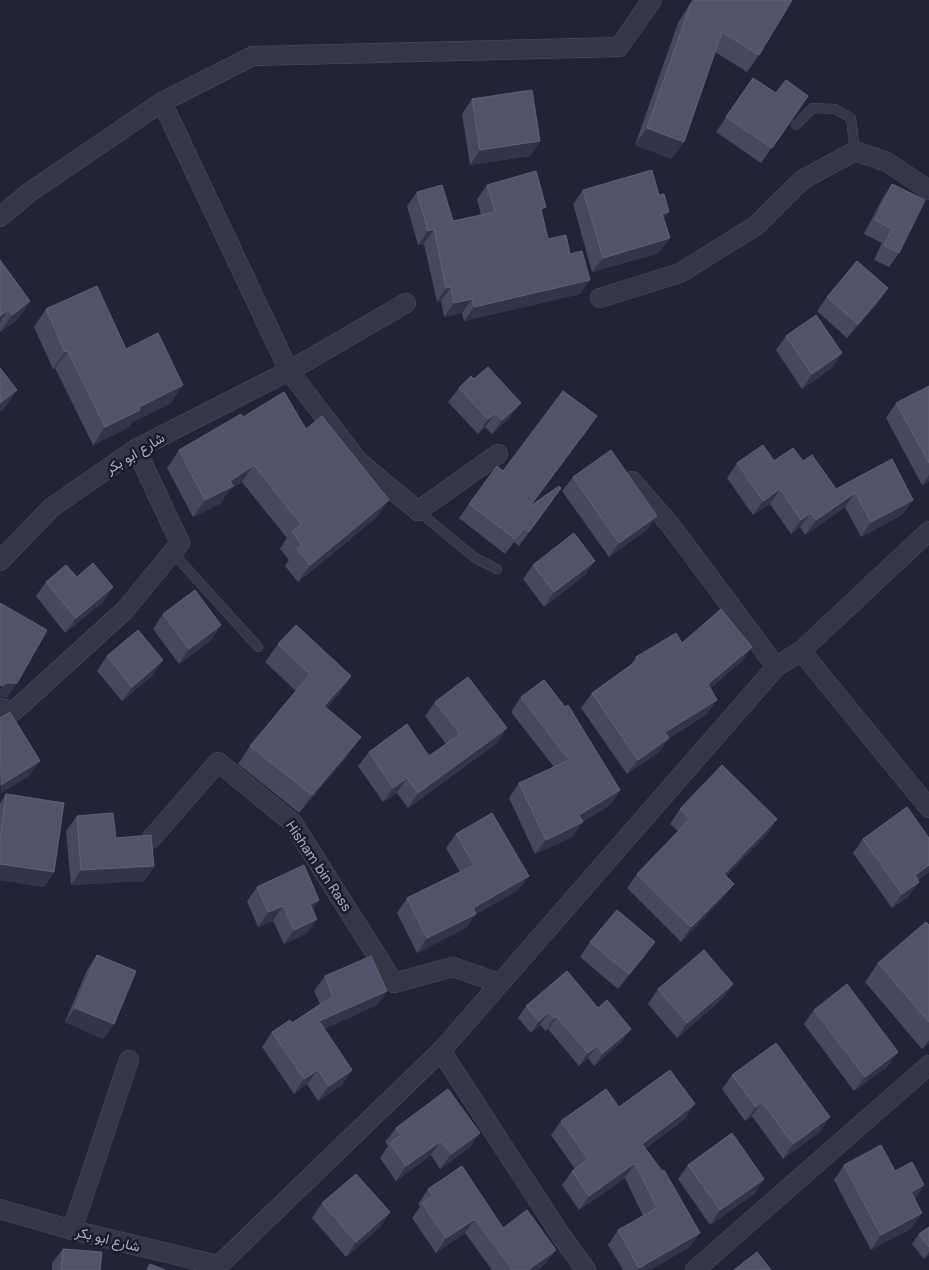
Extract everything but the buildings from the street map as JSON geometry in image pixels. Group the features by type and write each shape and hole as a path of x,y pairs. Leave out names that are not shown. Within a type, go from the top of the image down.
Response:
{"street":[{"path":"0,217 30,192 162,102 253,56 620,47 652,0"},
{"path":"162,102 289,371 360,462 418,511 498,454"},
{"path":"600,298 680,273 757,225 802,180 855,151 887,162 929,190"},
{"name":"شارع ابو بكر","path":"0,561 51,508 136,449 289,371 406,303"},
{"path":"0,708 14,711 125,610 180,543 136,449"},
{"path":"632,481 672,526 776,667"},
{"path":"216,1268 442,1050 776,667 801,651 929,531"},
{"path":"801,651 929,808"},
{"name":"Hisham bin Rass","path":"151,839 218,762 293,823 394,983 453,967 499,983"},
{"path":"442,1050 562,1237 586,1270"},
{"path":"72,1230 129,1060"},
{"path":"695,1270 929,1065"},
{"name":"شارع ابو بكر","path":"0,1209 216,1268"}],"lane":[{"path":"796,125 813,108 835,108 851,118 855,151"},
{"path":"418,511 475,558 497,570"},
{"path":"172,553 258,647"}]}
